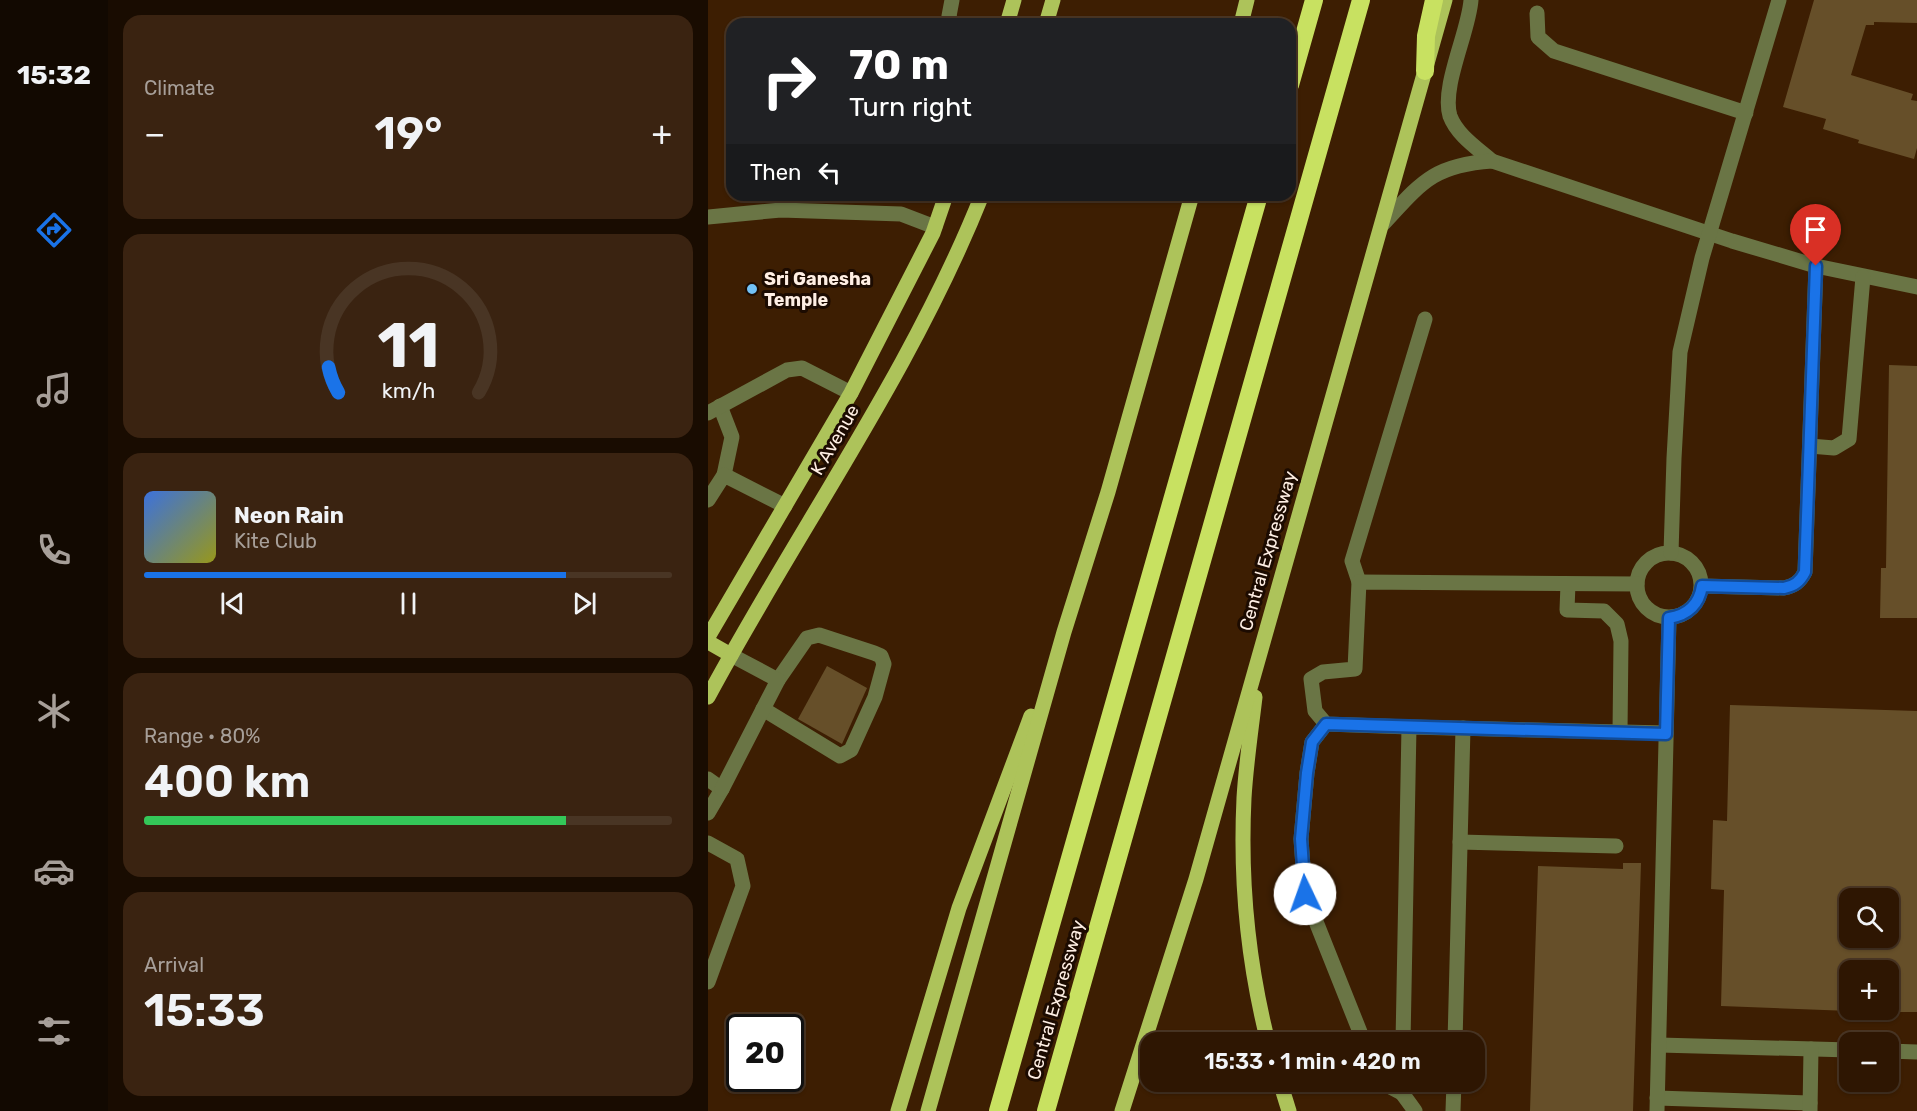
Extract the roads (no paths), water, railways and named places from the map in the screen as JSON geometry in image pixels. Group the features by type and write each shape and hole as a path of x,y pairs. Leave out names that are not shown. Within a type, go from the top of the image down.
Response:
{"highway":[{"path":"1296,64 1314,0"},
{"name":"Central Expressway","path":"1046,1111 1361,0"},
{"path":"1425,71 1426,36 1434,0"},
{"name":"Central Expressway","path":"998,1111 1257,201"}],"main road":[{"path":"1009,18 1014,0"},
{"path":"1048,18 1053,0"},
{"path":"1242,18 1247,0"},
{"name":"Central Expressway","path":"1122,1111 1196,879 1445,0"},
{"name":"K Avenue","path":"708,637 851,393 935,227 944,201"},
{"name":"K Avenue","path":"708,697 863,432 928,314 979,201"},
{"path":"928,1111 1190,201"},
{"path":"898,1111 959,908 1070,612"},
{"path":"708,642 731,655"},
{"path":"1261,651 1245,783 1244,867 1245,903 1253,974 1266,1032"},
{"path":"1283,1092 1289,1111"}],"lane":[{"path":"950,18 952,0"},
{"path":"1472,0 1451,87 1450,116 1465,138 1492,161 1710,234 1816,266 1917,287"},
{"path":"1671,553 1680,352 1710,234 1779,0"},
{"path":"1537,13 1538,37 1554,51 1746,113"},
{"path":"1383,224 1414,191 1440,172 1459,164 1492,161"},
{"path":"708,217 781,210 901,214 935,227"},
{"path":"1702,586 1784,588 1800,580 1805,572 1816,266"},
{"path":"1810,446 1834,448 1849,439 1863,277"},
{"path":"1425,319 1352,561 1359,582 1356,669 1323,672 1311,679 1315,711 1326,724 1666,734"},
{"path":"708,500 724,475 732,437 714,409 786,370 802,368 851,393"},
{"path":"724,475 785,506"},
{"path":"1671,553 1688,558 1694,564 1699,572 1702,586 1700,596 1691,609 1685,614 1669,618 1646,608 1638,593 1637,584 1638,576 1647,561 1671,553"},
{"path":"1359,582 1637,584"},
{"path":"1568,584 1567,610 1604,611 1617,624 1621,641 1620,732"},
{"path":"1669,618 1657,1105 1810,1107 1810,1049"},
{"path":"708,813 778,680 807,638 819,635 874,653 881,657 884,664 875,697 851,750 840,756 763,709"},
{"path":"731,655 778,680"},
{"path":"1326,724 1312,742 1307,773 1301,839 1305,894 1360,1032"},
{"path":"1403,1032 1409,727"},
{"path":"1455,1032 1463,728"},
{"path":"708,779 722,789"},
{"path":"1460,842 1616,846"},
{"path":"708,843 737,859 743,886 708,982"},
{"path":"1659,1045 1839,1050"},
{"path":"1899,1051 1917,1052"},
{"path":"1405,1092 1415,1111"},
{"path":"1453,1111 1454,1092"}],"place":[{"name":"Sri Ganesha Temple","path":"752,289"}]}
